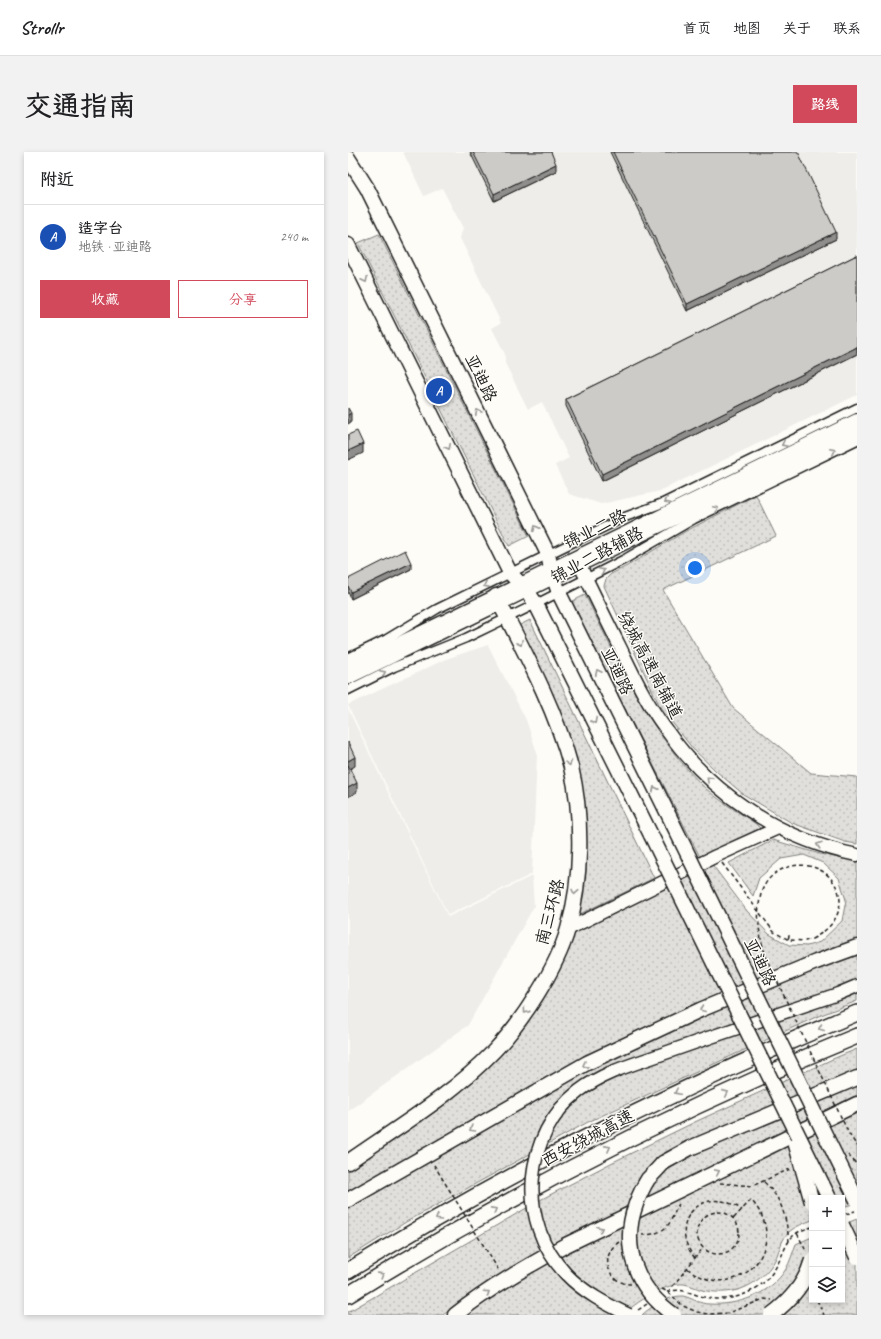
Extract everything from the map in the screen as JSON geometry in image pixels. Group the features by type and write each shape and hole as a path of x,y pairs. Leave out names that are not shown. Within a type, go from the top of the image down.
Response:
{"highway":[{"name":"亚迪路","path":"348,158 367,188 548,554 552,573 559,593 857,1200"},
{"path":"348,245 510,573 536,604 786,1108 828,1195"},
{"name":"南三环路","path":"348,1162 435,1101 468,1075 495,1050 515,1027 533,1000 557,956 568,929 578,876 579,822 574,783 565,748 548,700 498,600"},
{"path":"348,1200 587,1063 700,1010 816,962 857,947"},
{"name":"西安绕城高速","path":"348,1271 398,1240 488,1189 603,1128 728,1068 857,1013"},
{"name":"西安绕城高速","path":"348,1295 417,1252 610,1147 683,1112 803,1058 857,1036"},
{"path":"674,1315 651,1295 641,1280 635,1267 630,1239 630,1223 640,1193 648,1179 663,1164 690,1148 857,1078"},
{"path":"455,1315 498,1285 566,1245 857,1104"},
{"path":"786,1108 810,1195"},
{"path":"844,1174 857,1187"},
{"path":"845,1231 857,1256"},
{"path":"774,1309 781,1308 794,1294 807,1274 809,1257"}],"main road":[{"name":"锦业二路","path":"578,562 857,420"},
{"name":"锦业二路","path":"348,678 523,587 857,430"},
{"name":"绕城高速南辅道","path":"578,562 640,689 664,728 679,748 707,778 749,811 778,828 803,840 857,855"},
{"name":"锦业二路","path":"348,668 498,600"},
{"path":"568,929 716,856 778,828"},
{"path":"632,1314 603,1302 580,1287 565,1274 552,1256 542,1238 533,1206 532,1182 536,1157 543,1136 552,1119 578,1092 593,1081 613,1071 838,994 857,986"}],"street":[{"name":"锦业二路辅路","path":"348,658 387,639 437,609 548,554 625,517 663,503 857,408"},
{"name":"锦业二路辅路","path":"348,690 394,667 466,638 559,593 625,559 694,519 857,440"}],"path":[{"path":"716,856 770,929 788,939 805,941 812,939 829,928 838,914 840,898 838,890 828,875 817,868 805,864 789,866 774,874 764,887 761,894 758,921 761,938 770,966 849,1134 857,1146"},
{"path":"788,939 790,933"},
{"path":"842,1153 854,1160 857,1166"},
{"path":"434,1165 498,1269"},
{"path":"719,1183 748,1186 757,1184 791,1169"},
{"path":"763,1181 774,1192 784,1210 789,1241"},
{"path":"695,1258 688,1250 684,1240 684,1229 687,1219 693,1210 702,1203 712,1200 723,1200 733,1203 742,1210"},
{"path":"687,1268 699,1277 713,1281 728,1281 742,1276 754,1267 762,1254 766,1240 766,1225 761,1211 751,1200 733,1219"},
{"path":"641,1236 657,1234 664,1230 671,1221 674,1212 681,1202"},
{"path":"845,1215 857,1210"},
{"path":"721,1212 728,1214 737,1224 739,1231 738,1239 735,1245 724,1253 716,1254 703,1248 697,1237 697,1230 703,1218 708,1214 721,1212"},
{"path":"662,1295 668,1292 684,1290 698,1296 717,1299 738,1296 749,1292 768,1280 789,1241 797,1233 809,1227"},
{"path":"797,1233 809,1257"},
{"path":"620,1242 615,1245 610,1255 608,1267 610,1273 615,1279 622,1283 635,1284"},
{"path":"668,1292 703,1248"},
{"path":"661,1288 668,1292 683,1306 697,1312 708,1314 728,1313 768,1299 774,1309"},
{"path":"632,1314 650,1302"},
{"path":"818,1303 824,1315"}],"shaded area":[{"path":"403,152 857,152 857,395 660,491 601,504 569,494 555,465 569,458 542,402 528,409 505,363 505,354 492,328 501,323 460,238 463,228 442,188 424,196"},
{"path":"379,234 529,536 509,546 358,243"},
{"path":"756,495 776,536 663,590 733,708 811,773 857,777 857,844 845,842 792,823 743,794 693,749 660,707 604,586 606,579 611,574 686,531"},
{"path":"585,595 635,694 649,717 681,762 706,789 756,824 760,828 758,830 700,857 571,602"},
{"path":"530,620 654,878 576,916 584,876 565,728 550,690 518,626"},
{"path":"488,645 526,720 537,753 532,874 448,915 348,705 446,659"},
{"path":"348,709 448,917 532,876 534,906 468,1025 348,1111"},
{"path":"773,840 820,854 857,862 857,1001 816,1017 588,1122 406,1222 348,1258 348,1170 421,1118 514,1038 542,1001 564,954 571,932 711,863 747,911 769,934 789,945 807,946 820,942 842,921 846,900 839,878 823,863 804,855 781,859 759,878 753,896 729,863"},
{"path":"857,1049 857,1095 538,1252 473,1293 443,1315 348,1315 348,1312 542,1199 697,1121"},
{"path":"857,1108 857,1203 845,1206 845,1195 809,1195 809,1221 798,1226 787,1234 775,1260 769,1269 765,1274 746,1287 727,1292 711,1292 684,1284 677,1284 669,1286 643,1299 623,1315 462,1315 471,1308 570,1249"},
{"path":"857,1219 857,1315 642,1315 661,1302 678,1296 690,1298 706,1304 731,1303 752,1297 771,1286 779,1278 786,1269 796,1244 809,1238 809,1303 845,1303 845,1224"}],"building":[{"path":"473,152 551,152 556,164 494,194"},
{"path":"613,152 798,152 836,232 687,304"},
{"path":"857,255 857,347 602,474 566,399"},
{"path":"348,408 351,413 348,415"},
{"path":"357,431 363,444 348,451 348,435"},
{"path":"405,550 411,563 351,592 348,586 348,579"},
{"path":"348,742 355,757 348,761"},
{"path":"348,765 357,783 348,788"}],"place":[{"name":"造字台","path":"439,391"}]}
